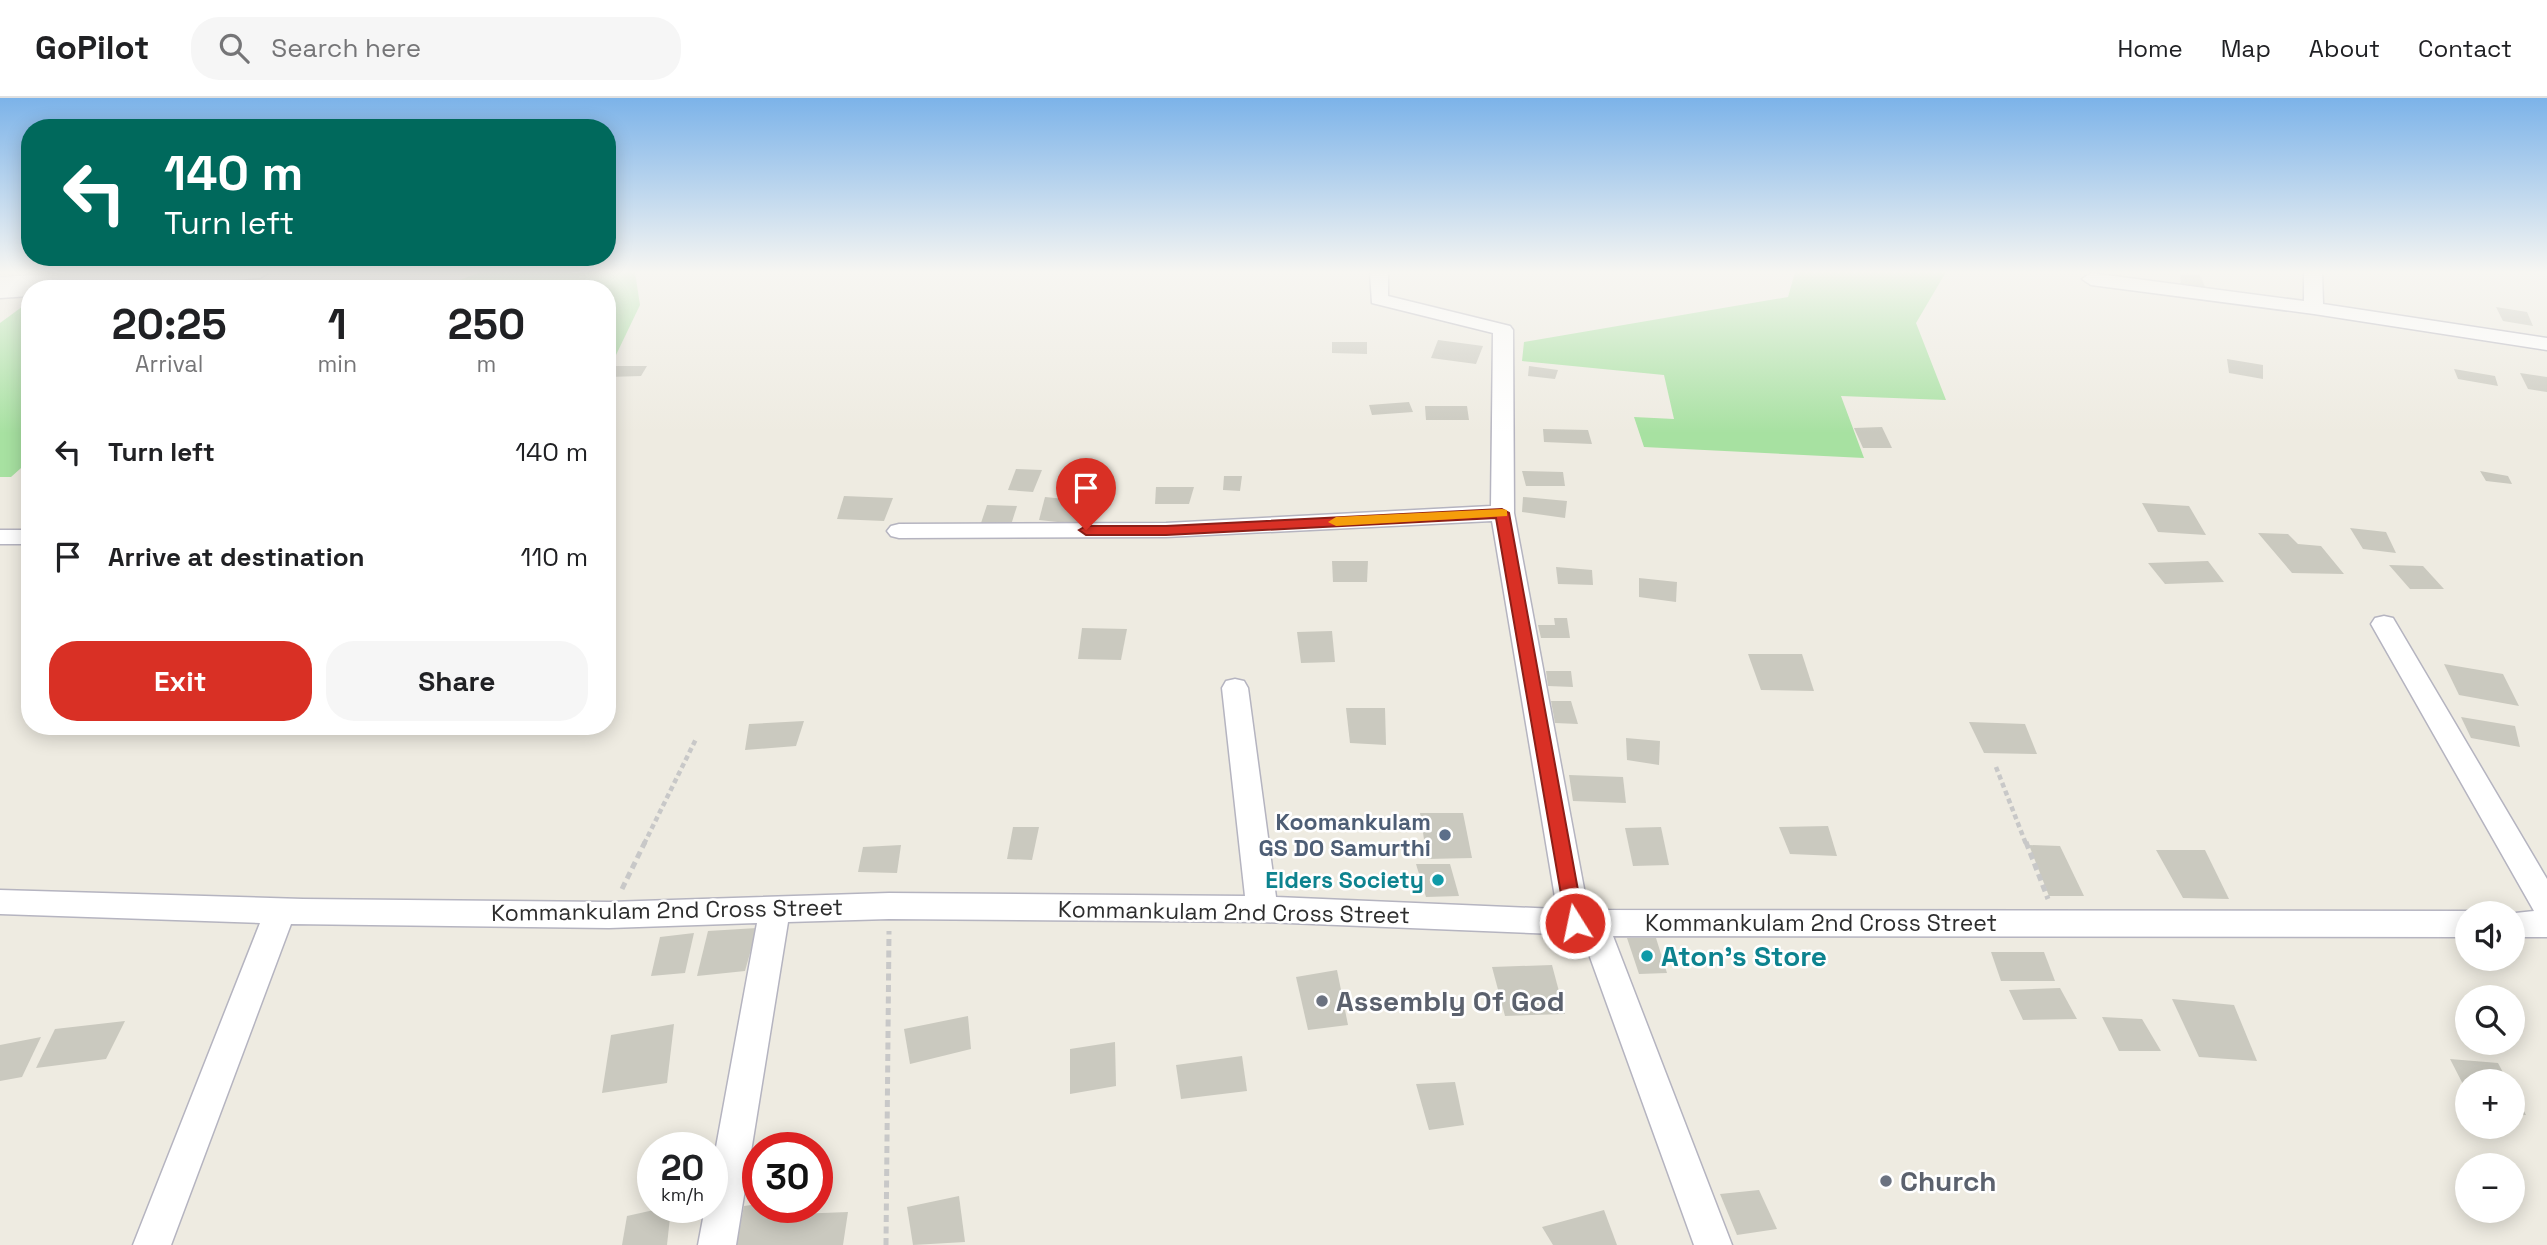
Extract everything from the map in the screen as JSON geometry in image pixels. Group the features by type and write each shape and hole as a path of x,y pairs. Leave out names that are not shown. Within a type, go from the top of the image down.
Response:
{"street":[{"path":"1485,326 1503,330 1502,513 1584,923 1713,1245"},
{"path":"2427,326 2547,344"},
{"path":"899,531 1166,530 1502,513"},
{"path":"0,537 21,537"},
{"path":"2384,624 2539,923"},
{"path":"1235,688 1262,909"},
{"name":"Kommankulam 2nd Cross Street","path":"0,902 280,911 609,915 889,905 1262,909 1584,923 2455,924"},
{"path":"717,1245 775,909"},
{"path":"152,1245 280,911"}],"path":[{"path":"609,915 696,739"},
{"path":"1996,767 2057,923"},
{"path":"886,1245 889,905"}],"green space":[{"path":"0,326 21,326 21,468 11,477 0,477"},
{"path":"616,326 630,326 616,355"},
{"path":"1621,326 1917,326 1946,400 1841,396 1864,458 1644,447 1634,417 1674,419 1664,375 1522,361 1524,342"}],"building":[{"path":"1438,340 1483,346 1476,364 1431,358"},
{"path":"1332,342 1367,342 1367,354 1332,353"},
{"path":"2227,359 2263,365 2263,379 2229,373"},
{"path":"616,366 647,366 641,376 616,377"},
{"path":"1529,366 1558,370 1555,379 1528,376"},
{"path":"2454,369 2495,376 2498,386 2458,379"},
{"path":"2520,373 2547,377 2547,392 2528,389"},
{"path":"1409,402 1413,412 1372,415 1369,405"},
{"path":"1425,406 1467,406 1469,420 1426,420"},
{"path":"1882,427 1892,448 1863,448 1854,428"},
{"path":"1543,429 1588,430 1592,444 1544,442"},
{"path":"1016,469 1042,470 1033,492 1008,490"},
{"path":"1522,471 1563,472 1565,486 1526,486"},
{"path":"2480,471 2508,476 2512,484 2486,481"},
{"path":"1224,476 1242,476 1240,491 1223,490"},
{"path":"1156,487 1194,487 1189,504 1155,504"},
{"path":"844,496 893,498 884,521 837,519"},
{"path":"1045,497 1086,501 1076,524 1039,520"},
{"path":"1523,497 1567,501 1565,518 1522,512"},
{"path":"2142,503 2189,506 2206,535 2158,532"},
{"path":"987,505 1017,506 1010,528 980,526"},
{"path":"2350,528 2386,532 2396,553 2363,549"},
{"path":"2258,533 2288,534 2298,544 2321,546 2344,574 2292,573"},
{"path":"1332,561 1368,561 1367,582 1333,582"},
{"path":"2208,561 2224,582 2165,584 2148,563"},
{"path":"2389,565 2423,566 2444,589 2410,589"},
{"path":"1556,567 1592,570 1593,585 1558,584"},
{"path":"1639,578 1677,582 1676,602 1639,597"},
{"path":"1554,618 1567,618 1570,638 1541,638 1538,625 1555,625"},
{"path":"1082,628 1127,629 1121,660 1078,659"},
{"path":"1332,631 1335,662 1301,663 1297,632"},
{"path":"1748,654 1802,654 1814,691 1761,690"},
{"path":"2444,664 2503,674 2519,706 2459,695"},
{"path":"1546,671 1571,671 1573,687 1548,686"},
{"path":"1551,701 1571,701 1578,724 1555,723"},
{"path":"1346,708 1385,708 1386,745 1350,743"},
{"path":"2461,717 2515,726 2520,747 2471,738"},
{"path":"804,721 796,746 745,750 749,724"},
{"path":"1969,722 2025,724 2037,754 1984,753"},
{"path":"1626,738 1660,741 1659,765 1627,760"},
{"path":"1569,775 1623,777 1626,803 1573,801"},
{"name":"Koomankulam GS DO Samurthi","path":"1420,813 1463,813 1472,858 1427,859"},
{"path":"1828,826 1837,856 1790,854 1779,827"},
{"path":"1013,827 1039,827 1032,860 1007,859"},
{"path":"1661,827 1669,865 1633,866 1625,828"},
{"path":"901,845 897,873 858,872 863,847"},
{"path":"2029,845 2060,846 2084,896 2049,896"},
{"path":"2156,850 2205,850 2229,899 2183,898"},
{"name":"Elders Society","path":"1416,864 1450,864 1459,896 1426,897"},
{"path":"757,928 745,971 697,976 708,931"},
{"path":"694,933 685,973 651,976 660,937"},
{"name":"Aton's Store","path":"1627,938 1656,938 1667,973 1639,974"},
{"path":"1991,952 2044,952 2055,981 2001,981"},
{"path":"1552,965 1565,1014 1505,1016 1492,967"},
{"name":"Assembly Of God","path":"1337,970 1348,1025 1308,1030 1296,977"},
{"path":"2060,988 2077,1019 2023,1020 2009,990"},
{"path":"2172,999 2234,1005 2257,1061 2199,1057"},
{"path":"968,1016 971,1049 910,1064 904,1029"},
{"path":"2102,1017 2142,1019 2161,1051 2119,1051"},
{"path":"125,1021 106,1059 36,1068 55,1029"},
{"path":"674,1024 667,1083 602,1093 611,1035"},
{"path":"41,1037 22,1077 0,1081 0,1045"},
{"path":"1115,1042 1116,1086 1070,1094 1070,1049"},
{"path":"1242,1056 1247,1091 1181,1099 1176,1065"},
{"path":"2450,1059 2498,1063 2501,1069 2455,1069"},
{"path":"1455,1082 1464,1125 1429,1130 1416,1084"},
{"path":"1759,1190 1777,1229 1737,1235 1720,1194"},
{"path":"959,1196 965,1242 913,1245 907,1207"},
{"path":"1604,1210 1617,1245 1553,1245 1542,1227"},
{"path":"848,1212 843,1245 736,1245 742,1216 742,1223 833,1223 833,1213"},
{"path":"637,1214 637,1223 669,1223 667,1245 622,1245 627,1216"}],"slow traffic":[{"path":"1336,522 1502,513"}],"place":[{"name":"Koomankulam GS DO Samurthi","path":"1445,835"},
{"name":"Elders Society","path":"1438,880"},
{"name":"Aton's Store","path":"1647,956"},
{"name":"Assembly Of God","path":"1322,1001"},
{"name":"Church","path":"1886,1181"}],"route":[{"path":"1086,530 1166,530 1502,513 1575,923"}]}
